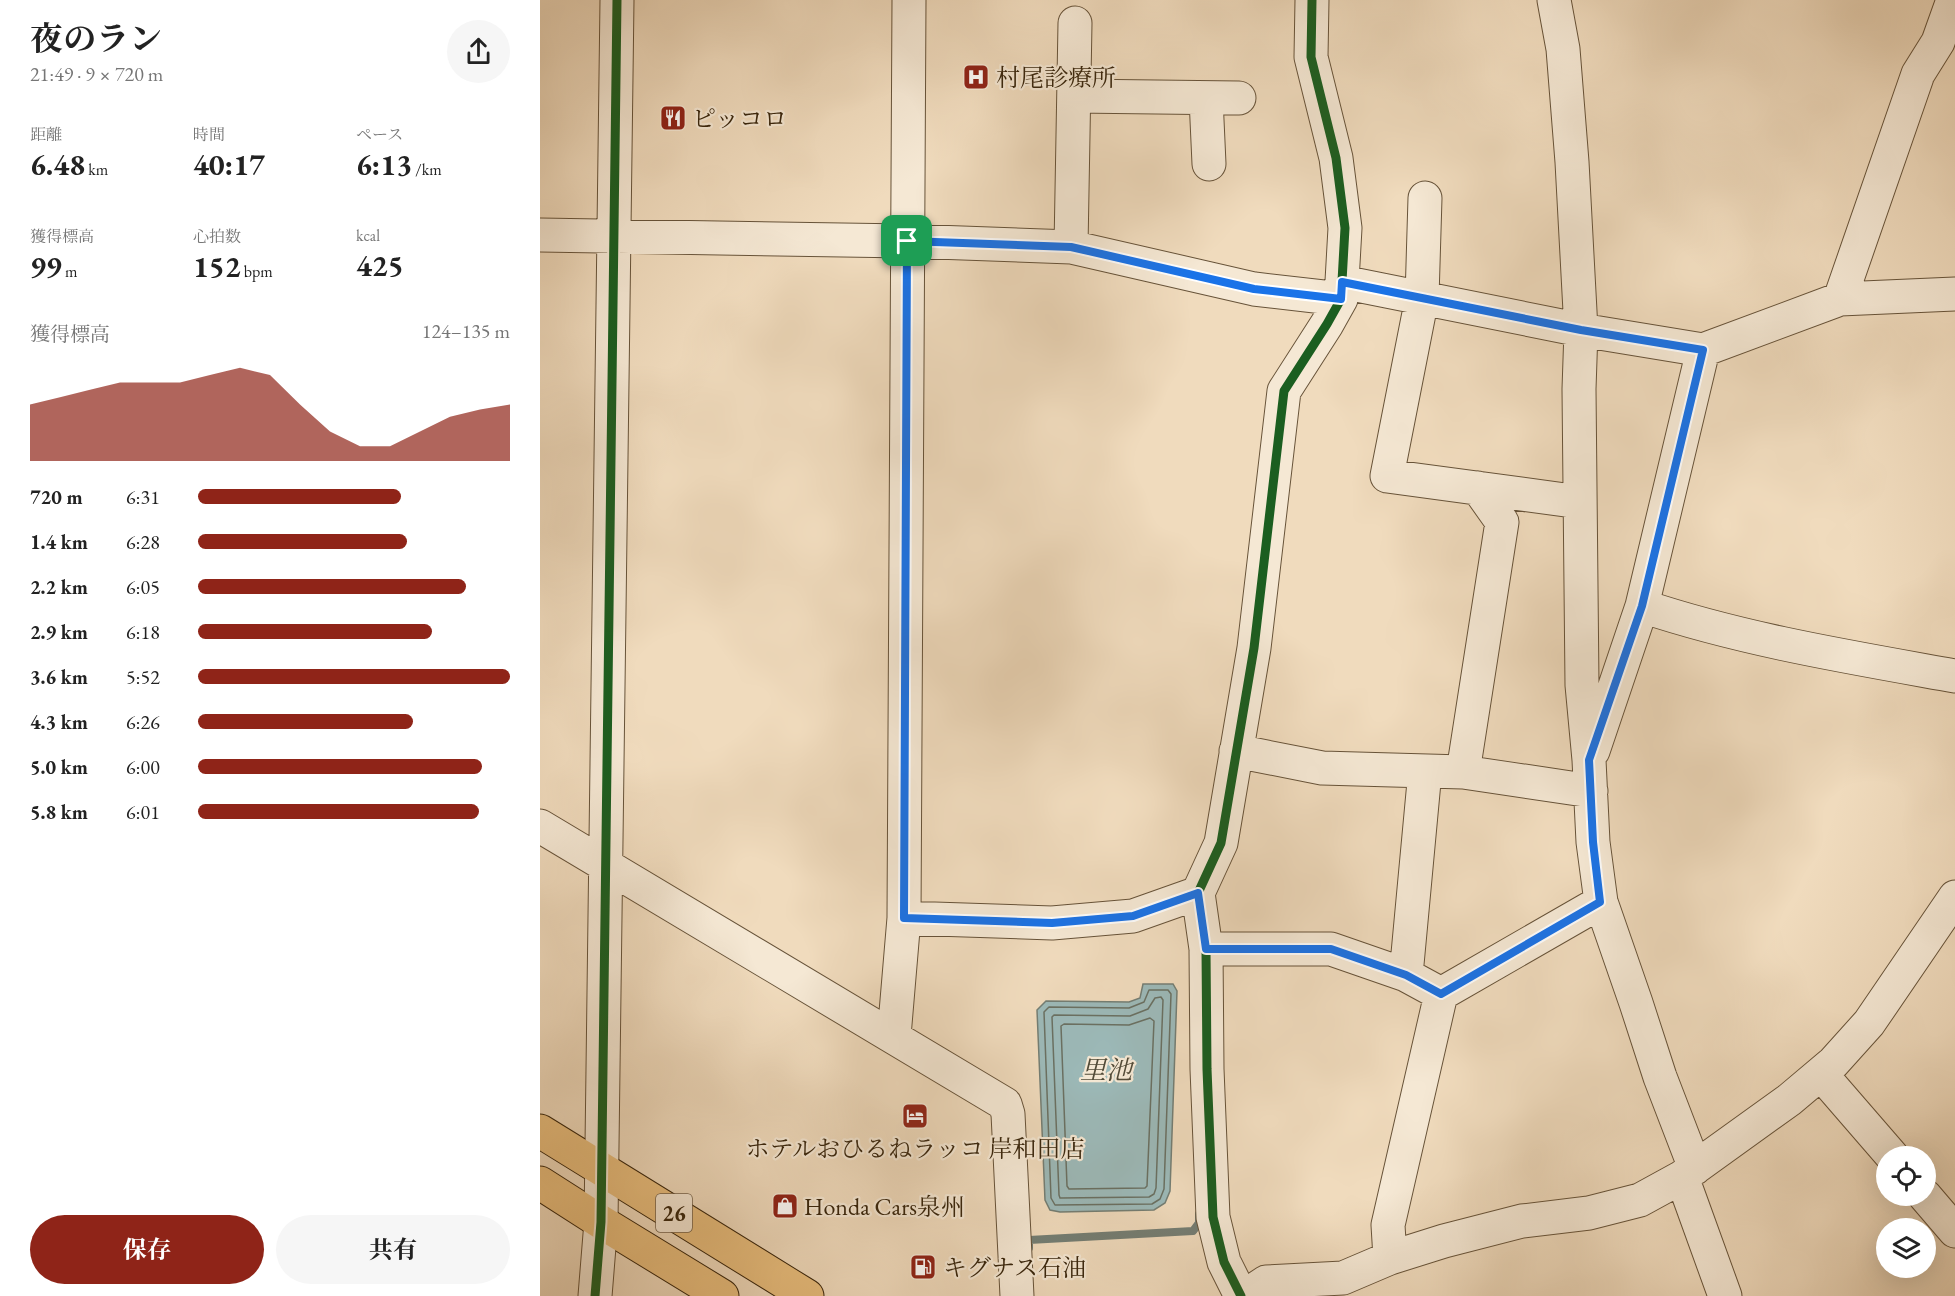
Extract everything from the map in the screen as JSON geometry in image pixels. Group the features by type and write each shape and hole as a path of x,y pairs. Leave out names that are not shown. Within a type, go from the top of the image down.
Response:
{"highway":[{"name":"26","path":"540,1131 807,1296"},
{"name":"26","path":"540,1182 722,1296"}],"street":[{"path":"595,1296 601,1222 617,0"},
{"path":"894,1036 904,918 909,0"},
{"path":"1312,0 1311,57 1336,158 1346,228 1341,291 1327,324 1284,391 1254,648 1221,843 1198,893 1206,949 1212,1217 1224,1262 1243,1296 1266,1282 1342,1278 1351,1286 1390,1258 1522,1221 1589,1213 1640,1200 1689,1173 1789,1100 1833,1063 1869,1023 1954,898"},
{"path":"1554,0 1563,49 1581,330 1579,389 1582,685 1593,842 1600,902 1660,1077 1725,1296"},
{"path":"1840,299 1918,74 1938,42 1953,0"},
{"path":"1071,247 1075,23"},
{"path":"1074,96 1239,98"},
{"path":"1206,98 1209,164"},
{"path":"1425,198 1422,297 1387,476 1580,502"},
{"path":"540,236 907,241 1071,247 1254,289 1341,291 1422,297 1581,330 1703,350 1840,299 1955,294"},
{"path":"1590,776 1642,606 1703,350"},
{"path":"1463,772 1502,522 1478,488"},
{"path":"1642,606 1682,620 1786,646 1955,676"},
{"path":"1236,751 1322,768 1590,776"},
{"path":"1406,975 1425,771"},
{"path":"540,825 1005,1104 1008,1114 1017,1296"},
{"path":"904,918 1052,923 1133,916 1198,893"},
{"path":"1390,1258 1388,1225 1441,994 1600,902"},
{"path":"1206,949 1331,949 1406,975 1441,994"},
{"path":"1821,1074 1883,1146"},
{"path":"1935,1206 1952,1222"}],"water":[{"name":"里池","path":"1143,984 1173,984 1177,991 1170,1191 1165,1203 1154,1210 1060,1212 1050,1210 1045,1200 1037,1010 1046,1001 1129,1002 1140,998"}],"waterway":[{"path":"1029,1248 1029,1240 1193,1231 1199,1223 1199,1214"}],"cycle path":[{"path":"595,1296 601,1222 617,0"},
{"path":"1241,1296 1224,1262 1213,1217 1207,1069 1206,949 1198,893 1221,843 1254,648 1284,391 1341,299 1345,228 1336,158 1311,57 1312,0"}],"place":[{"name":"村尾診療所","path":"976,77"},
{"name":"ピッコロ","path":"673,118"},
{"name":"ホテルおひるねラッコ 岸和田店","path":"915,1116"},
{"name":"Honda Cars泉州","path":"785,1206"},
{"name":"キグナス石油","path":"923,1267"}],"route":[{"path":"907,241 1071,247 1254,289 1341,299 1342,282 1581,330 1703,350 1642,606 1589,760 1593,842 1600,902 1441,994 1406,975 1331,949 1206,949 1198,893 1133,916 1052,923 904,918 907,241"}]}
